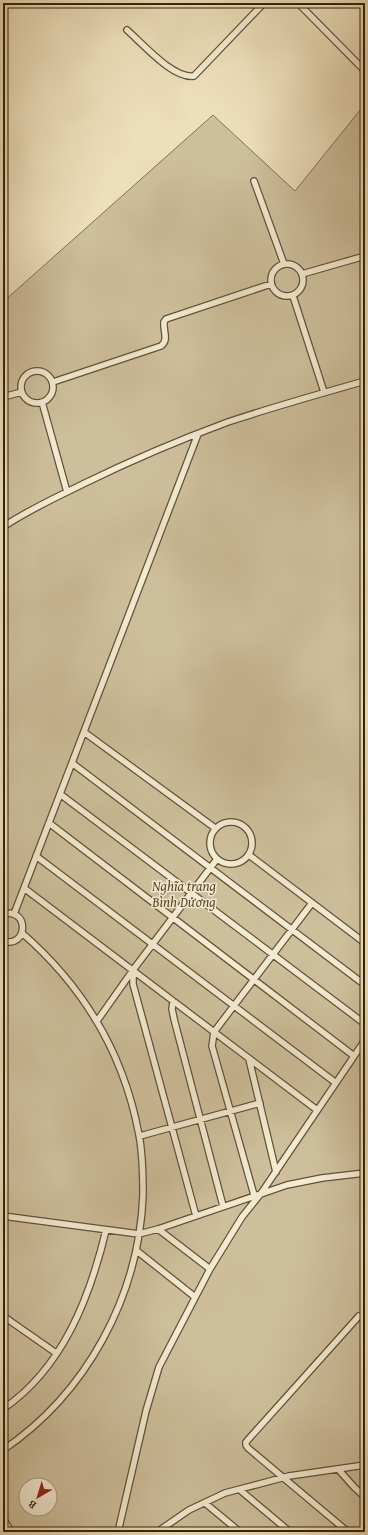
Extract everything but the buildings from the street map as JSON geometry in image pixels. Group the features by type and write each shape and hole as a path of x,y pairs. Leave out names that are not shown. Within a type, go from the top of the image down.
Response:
{"lane":[{"path":"127,30 166,66 187,77 194,76 264,3"},
{"path":"298,3 364,71"},
{"path":"254,181 284,264"},
{"path":"302,274 365,256"},
{"path":"292,264 297,267 302,274 302,286 293,296 281,296 270,284 271,274 279,265 292,264"},
{"path":"53,382 161,346 166,340 163,326 166,319 270,284"},
{"path":"293,296 324,392"},
{"path":"38,370 47,374 53,382 54,387 50,397 42,402 37,403 28,400 22,392 21,386 24,377 33,371 38,370"},
{"path":"3,527 67,492 112,470 198,434 228,422 324,392 365,381"},
{"path":"3,397 22,392"},
{"path":"42,402 67,492"},
{"path":"14,914 198,434"},
{"path":"84,732 215,828"},
{"path":"72,763 365,985"},
{"path":"60,794 365,1024"},
{"path":"232,821 244,826 248,830 252,842 249,855 240,862 234,864 224,863 217,859 211,851 210,845 210,839 215,828 220,824 232,821"},
{"path":"48,823 354,1056"},
{"path":"249,855 365,943"},
{"path":"36,856 336,1083"},
{"path":"97,1022 132,970 217,859"},
{"path":"24,888 317,1110"},
{"path":"254,1195 212,1046 214,1032 233,1005 312,904"},
{"path":"3,914 14,914 20,918 23,928 18,939 14,941 3,941"},
{"path":"3,1450 29,1430 63,1398 91,1360 114,1319 123,1298 137,1251 143,1184 140,1136 129,1094 113,1051 78,992 63,974 22,933"},
{"path":"132,970 133,984 196,1216"},
{"path":"173,1001 172,1009 174,1020 223,1206"},
{"path":"118,1532 146,1411 159,1367 210,1269 242,1217 276,1172 365,1040"},
{"path":"249,1059 276,1172"},
{"path":"140,1136 171,1126 260,1103"},
{"path":"3,1216 139,1234 158,1229 262,1192 301,1182 365,1173"},
{"path":"158,1229 210,1269"},
{"path":"3,1409 28,1388 56,1353 79,1313 88,1292 96,1270 106,1230"},
{"path":"137,1251 195,1297"},
{"path":"3,1316 56,1353"},
{"path":"348,1532 248,1448 246,1442 359,1316"},
{"path":"157,1532 189,1510 225,1493 283,1478 365,1465"},
{"path":"338,1469 354,1488 365,1497"},
{"path":"240,1490 290,1532"},
{"path":"205,1503 240,1532"},
{"path":"3,1518 11,1532"}],"green space":[{"name":"Nghĩa trang Bình Dương","path":"365,104 365,1532 3,1532 3,302 213,115 295,191"}]}
